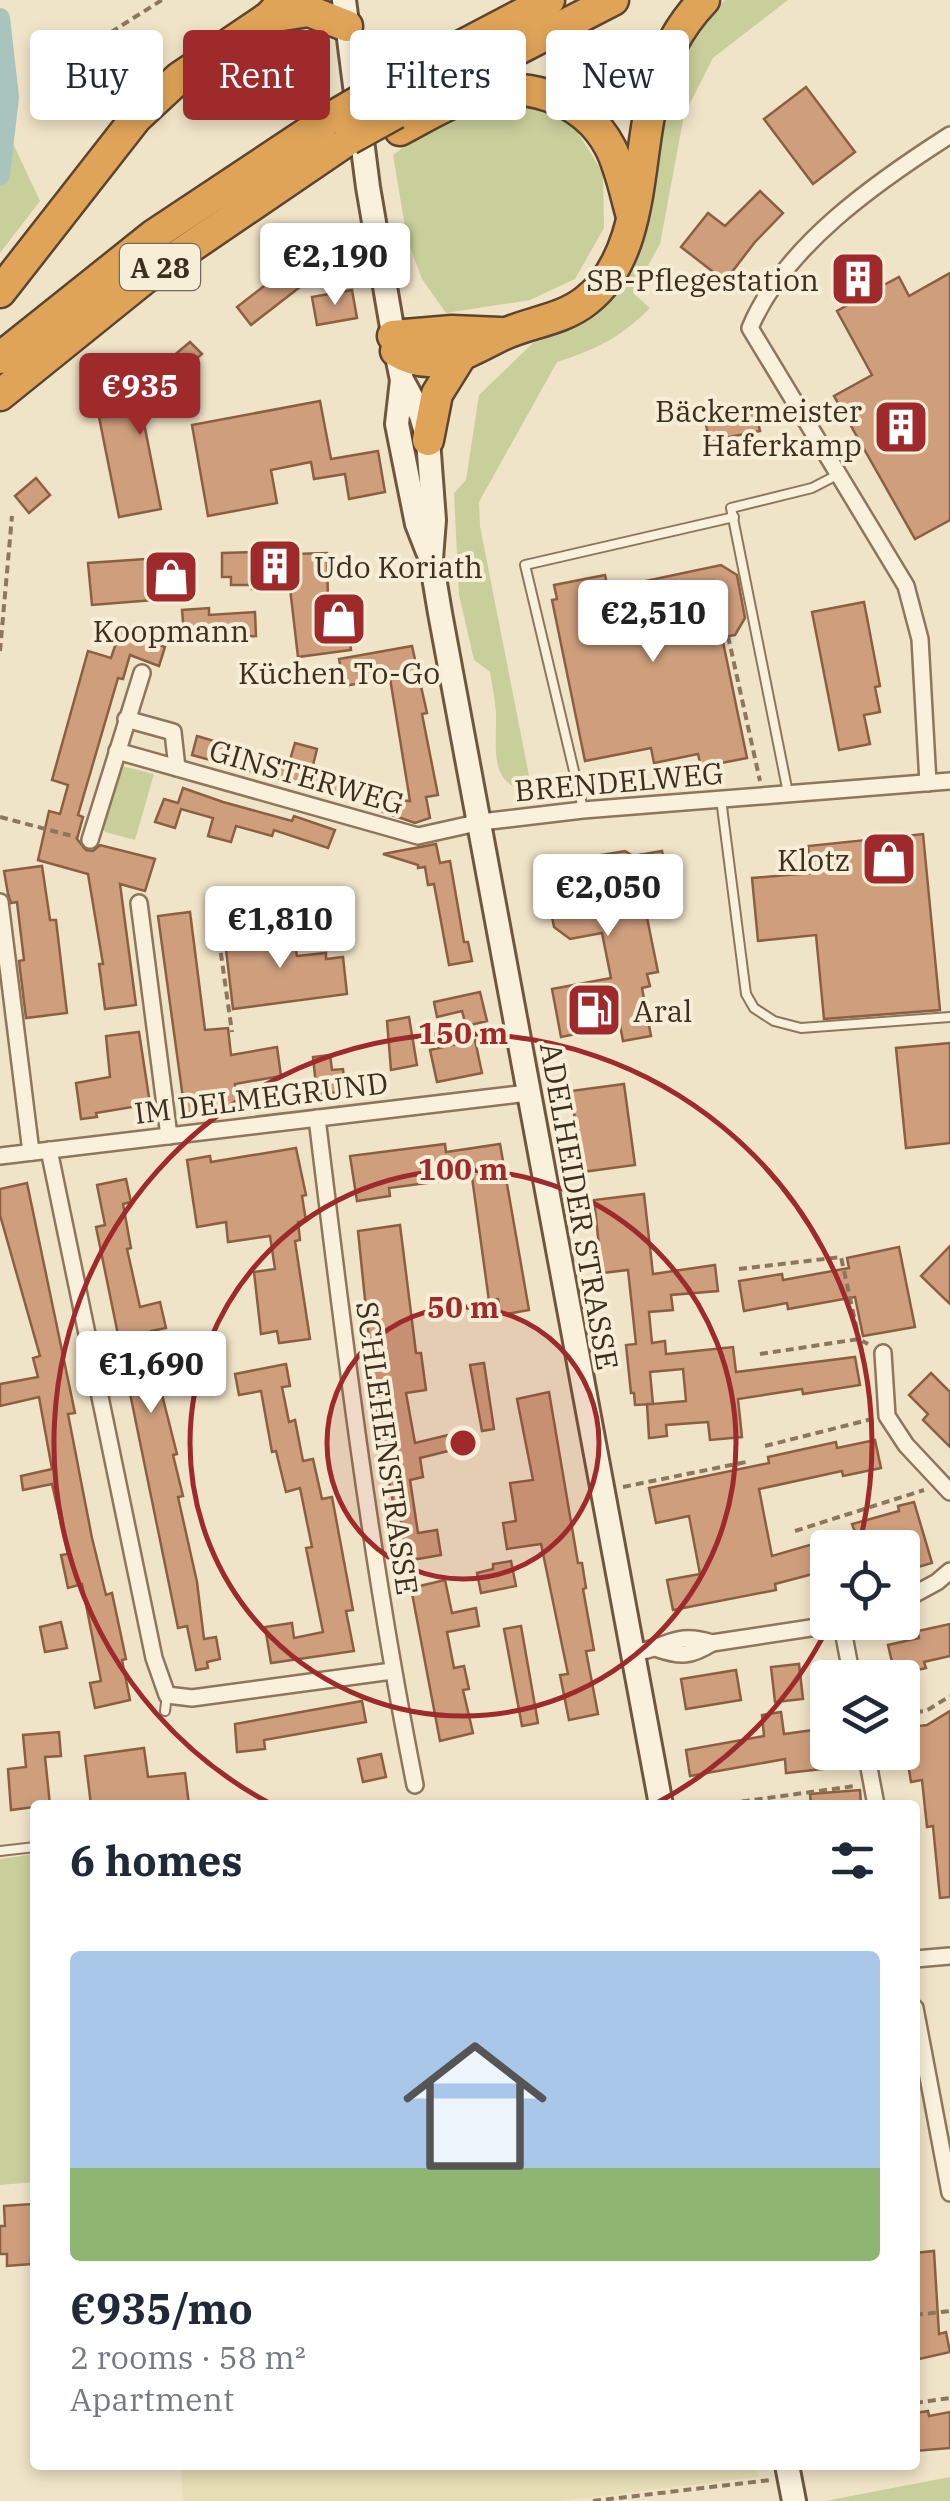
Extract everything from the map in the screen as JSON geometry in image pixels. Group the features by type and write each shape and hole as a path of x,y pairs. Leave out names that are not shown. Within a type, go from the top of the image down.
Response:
{"highway":[{"name":"A 28","path":"507,30 549,0"},
{"name":"A 28","path":"526,44 613,0"},
{"path":"397,356 422,362 460,357 505,333 547,321 588,299 612,271 632,216 644,165 651,101 669,49 704,0"},
{"path":"0,292 136,118 179,78 277,8 346,13"},
{"path":"526,90 564,102 590,120 610,146 632,216"},
{"name":"A 28","path":"0,358 154,235 371,120"},
{"path":"335,137 371,120"},
{"name":"A 28","path":"0,395 146,278 335,137"},
{"path":"397,356 452,331 505,333"},
{"path":"428,440 438,394 460,357"}],"main road":[{"name":"ADELHEIDER STRASSE","path":"346,13 368,187 397,356 397,424 425,522 660,1800"},
{"name":"ADELHEIDER STRASSE","path":"397,356 428,440 425,522"},
{"path":"788,2470 794,2501"}],"street":[{"path":"928,782 920,639 906,586 750,328 760,304 810,244 858,196 950,135"},
{"path":"90,840 142,673"},
{"name":"GINSTERWEG","path":"126,719 174,732 176,768"},
{"name":"GINSTERWEG","path":"116,752 418,836 481,822"},
{"name":"BRENDELWEG","path":"481,822 721,798 950,781"},
{"path":"0,902 31,1152"},
{"path":"139,903 169,1136"},
{"name":"IM DELMEGRUND","path":"0,1156 528,1093"},
{"name":"SCHLEHENSTRASSE","path":"317,1118 356,1440 392,1671 415,1785"},
{"path":"50,1150 166,1703 392,1671"},
{"path":"883,1353 886,1416 946,1488"},
{"path":"920,1591 950,1571"},
{"path":"633,1653 658,1648 678,1656 693,1655 712,1642 810,1629"},
{"path":"869,1770 875,1800"},
{"path":"920,1959 950,1956"},
{"path":"920,2035 950,2194"}],"lane":[{"path":"788,793 732,508 812,488 838,474"},
{"path":"584,810 525,565 734,516"},
{"path":"721,798 746,994 754,1008 774,1021 800,1028 950,1017"},
{"path":"0,1851 30,1848"}],"path":[{"path":"114,30 162,0"},
{"path":"0,651 12,516"},
{"name":"BRENDELWEG","path":"728,636 763,795"},
{"path":"0,817 90,840"},
{"path":"219,940 232,1032"},
{"path":"739,1270 841,1257 859,1339"},
{"path":"760,1354 859,1339 883,1353"},
{"path":"766,1446 886,1416"},
{"path":"602,1492 746,1462"},
{"path":"795,1531 946,1488"},
{"path":"920,1712 950,1696"},
{"path":"753,1800 872,1784"},
{"path":"920,2314 950,2310"},
{"path":"920,2402 950,2398"},
{"path":"594,2501 788,2470"}],"shaded area":[{"path":"181,2470 757,2470 758,2477 560,2501 183,2501"}],"green space":[{"path":"725,0 788,0 713,58 689,105 689,45 708,16"},
{"path":"526,105 540,105 546,109 546,120 563,120 575,128 603,173 604,228 575,279 530,300 446,313 422,279 407,239 393,155 441,120 526,120"},
{"path":"0,116 40,201 0,253"},
{"path":"662,120 683,120 660,244 633,293 650,308 607,341 557,362 479,502 480,526 532,791 508,782 498,763 490,672 474,660 459,595 454,493 466,480 479,395 533,343 567,331 598,310 638,252 647,220"},
{"path":"118,765 154,774 135,840 105,832 101,825"},
{"path":"30,1855 30,2182 0,2185 0,1859"},
{"path":"950,2477 950,2501 825,2501"}],"building":[{"path":"806,87 855,152 813,184 764,119"},
{"path":"760,191 783,213 725,281 681,247 708,213 725,226"},
{"path":"322,241 336,259 251,325 237,307"},
{"name":"Bäckermeister Haferkamp","path":"863,256 880,287 899,277 909,296 950,273 950,520 915,539 834,396 872,375 837,311 853,302 836,270"},
{"path":"352,290 357,318 317,325 312,297"},
{"path":"190,342 202,354 173,378 184,406 142,413 161,509 119,517 99,417 105,417 167,370 165,363"},
{"path":"320,401 331,459 378,451 385,492 349,499 345,474 314,479 311,462 271,470 277,503 208,516 192,425"},
{"path":"756,413 760,431 709,441 706,424"},
{"path":"36,478 50,495 29,513 15,496"},
{"path":"222,553 327,553 328,602 345,600 351,650 298,657 290,588 252,589 252,585 231,585 231,577 222,577"},
{"path":"189,556 191,597 92,605 88,563"},
{"path":"721,565 737,575 745,618 735,635 722,637 747,758 701,767 698,754 654,763 651,748 585,761 552,600 557,599 554,585 605,575 608,589"},
{"path":"864,602 880,686 875,687 880,712 864,715 870,744 839,750 812,612"},
{"path":"209,608 209,615 255,612 256,636 228,638 228,630 184,633 182,610"},
{"path":"120,631 165,647 159,666 130,655 123,679 118,678 78,815 83,817 77,839 86,850 93,851 100,845 155,859 145,891 120,884 136,1005 105,1009 99,964 103,964 88,874 38,860 49,811 60,814 68,785 52,780 88,651 111,658"},
{"path":"412,646 427,713 422,714 438,795 426,797 430,818 415,823 383,812 387,799 410,801 390,678 344,686 339,659"},
{"path":"197,736 289,763 295,743 317,749 312,769 345,778 341,796 192,755"},
{"path":"183,788 335,830 328,848 274,830 272,836 236,826 231,842 208,836 213,818 181,809 175,828 155,822 164,799 178,803"},
{"path":"923,834 940,1010 824,1019 816,935 758,941 752,878 810,873 808,846"},
{"path":"436,844 440,863 450,861 464,942 468,942 472,961 449,965 434,884 428,885 425,867 418,868 383,854"},
{"path":"625,851 633,856 662,851 668,882 641,888 658,972 647,974 650,986 642,988 651,1036 623,1041 620,1025 561,1037 552,989 611,978 602,933 570,939 554,927 545,881 553,870 579,865 584,858"},
{"path":"42,866 50,920 56,920 67,1013 26,1018 17,902 11,903 4,871"},
{"path":"190,912 205,1030 228,1028 231,1055 277,1047 281,1076 235,1084 237,1104 185,1113 158,916"},
{"path":"266,925 292,929 297,956 326,953 326,959 343,957 347,994 233,1009 225,941 268,935"},
{"path":"480,992 487,1021 466,1026 462,1011 437,1017 434,1002"},
{"path":"409,1017 417,1065 391,1070 387,1021"},
{"path":"139,1032 150,1104 81,1119 76,1083 110,1077 106,1036"},
{"path":"475,1040 482,1073 437,1082 430,1050"},
{"path":"950,1043 950,1143 906,1148 896,1048"},
{"path":"330,1055 332,1070 343,1069 345,1091 317,1095 313,1057"},
{"path":"624,1084 635,1165 582,1172 571,1091"},
{"path":"445,1144 446,1152 500,1144 529,1310 501,1315 498,1299 489,1301 472,1177 389,1188 390,1196 357,1201 350,1156"},
{"path":"296,1148 306,1195 302,1196 306,1221 298,1222 300,1240 295,1241 310,1339 279,1343 277,1331 261,1334 254,1272 275,1269 270,1236 228,1242 226,1222 197,1227 187,1160 210,1156 211,1162"},
{"path":"126,1179 131,1202 123,1204 131,1248 127,1249 140,1307 160,1302 166,1328 151,1331 156,1371 177,1454 173,1455 183,1496 178,1497 197,1582 204,1639 216,1637 220,1659 207,1662 208,1668 196,1670 187,1626 178,1628 96,1227 105,1225 97,1185"},
{"path":"27,1183 75,1413 68,1414 92,1538 106,1595 112,1593 126,1659 122,1660 130,1700 95,1708 90,1683 101,1681 82,1584 68,1588 61,1555 68,1554 52,1484 23,1490 21,1476 52,1469 39,1397 0,1406 0,1384 38,1377 33,1358 40,1356 0,1215 0,1189"},
{"path":"644,1194 653,1274 715,1265 718,1291 671,1295 673,1310 649,1312 652,1343 665,1341 666,1354 733,1347 736,1372 855,1357 860,1385 738,1399 742,1437 710,1440 708,1422 666,1425 667,1436 649,1438 647,1404 635,1405 631,1393 626,1345 636,1344 628,1270 602,1273 594,1200","holes":["683,1369 686,1401 653,1404 650,1372"]},
{"path":"400,1225 416,1353 421,1353 426,1390 406,1393 415,1443 448,1435 452,1450 420,1458 423,1477 410,1480 418,1533 437,1530 441,1555 406,1561 399,1506 394,1507 375,1397 358,1231"},
{"path":"950,1246 950,1304 921,1276"},
{"path":"899,1247 915,1327 863,1336 855,1297 788,1309 787,1303 744,1311 739,1281 782,1274 783,1280 849,1268 847,1258"},
{"path":"484,1363 494,1429 482,1431 470,1365"},
{"path":"286,1364 290,1386 282,1387 289,1422 295,1420 303,1461 313,1459 322,1499 332,1497 353,1610 346,1611 354,1651 271,1663 265,1627 292,1623 294,1638 323,1632 306,1548 312,1547 300,1488 286,1492 276,1451 272,1452 261,1391 239,1395 235,1374"},
{"path":"931,1373 950,1392 950,1447 923,1420 928,1414 909,1395"},
{"path":"549,1392 578,1563 582,1563 586,1588 583,1589 594,1650 586,1651 598,1714 569,1720 560,1675 568,1674 541,1544 507,1549 503,1523 516,1521 510,1483 533,1480 517,1399"},
{"path":"875,1440 881,1468 843,1476 842,1471 759,1489 772,1556 810,1545 810,1575 775,1584 776,1590 673,1610 667,1580 700,1574 689,1516 656,1523 649,1488 769,1463 768,1457 836,1442 837,1448"},
{"path":"914,1502 932,1563 920,1567 920,1530 854,1530 852,1524 899,1511 898,1506"},
{"path":"511,1561 516,1586 481,1593 477,1573 493,1569 493,1564"},
{"path":"445,1580 452,1613 476,1608 479,1626 447,1632 454,1668 464,1666 469,1689 463,1690 473,1733 440,1741 411,1588"},
{"path":"61,1622 67,1648 45,1652 40,1627"},
{"path":"950,1624 950,1656 924,1662 926,1668 920,1669 920,1660 892,1660 888,1645 920,1640 920,1631"},
{"path":"521,1626 538,1723 522,1726 504,1629"},
{"path":"799,1664 803,1699 775,1702 771,1667"},
{"path":"736,1670 741,1700 686,1709 681,1679"},
{"path":"362,1701 366,1722 264,1740 265,1749 237,1752 235,1724"},
{"path":"950,1711 950,1897 940,1898 933,1826 927,1827 922,1780 911,1782 909,1770 920,1770 920,1726"},
{"path":"781,1712 784,1734 810,1730 810,1770 814,1770 786,1773 785,1759 690,1776 686,1750 764,1736 762,1715"},
{"path":"59,1732 61,1756 45,1757 49,1800 30,1800 30,1808 11,1810 8,1769 26,1767 23,1735"},
{"path":"144,1748 148,1777 185,1773 188,1800 90,1800 85,1756"},
{"path":"381,1754 386,1777 363,1782 358,1759"},
{"path":"860,1790 861,1800 811,1800 810,1794"},
{"path":"30,2204 30,2264 7,2266 7,2254 0,2254 4,2206"},
{"path":"934,2251 939,2334 946,2332 950,2352 920,2359 920,2252"},
{"path":"928,2411 929,2416 950,2412 950,2448 920,2451 920,2412"}],"waterway":[{"path":"0,18 9,97 0,175"}],"place":[{"name":"SB-Pflegestation","path":"858,279"},
{"name":"Bäckermeister Haferkamp","path":"901,427"},
{"name":"Udo Koriath","path":"275,566"},
{"name":"Koopmann","path":"171,577"},
{"name":"Küchen To-Go","path":"339,619"},
{"name":"Klotz","path":"889,859"},
{"name":"Aral","path":"594,1010"}]}
